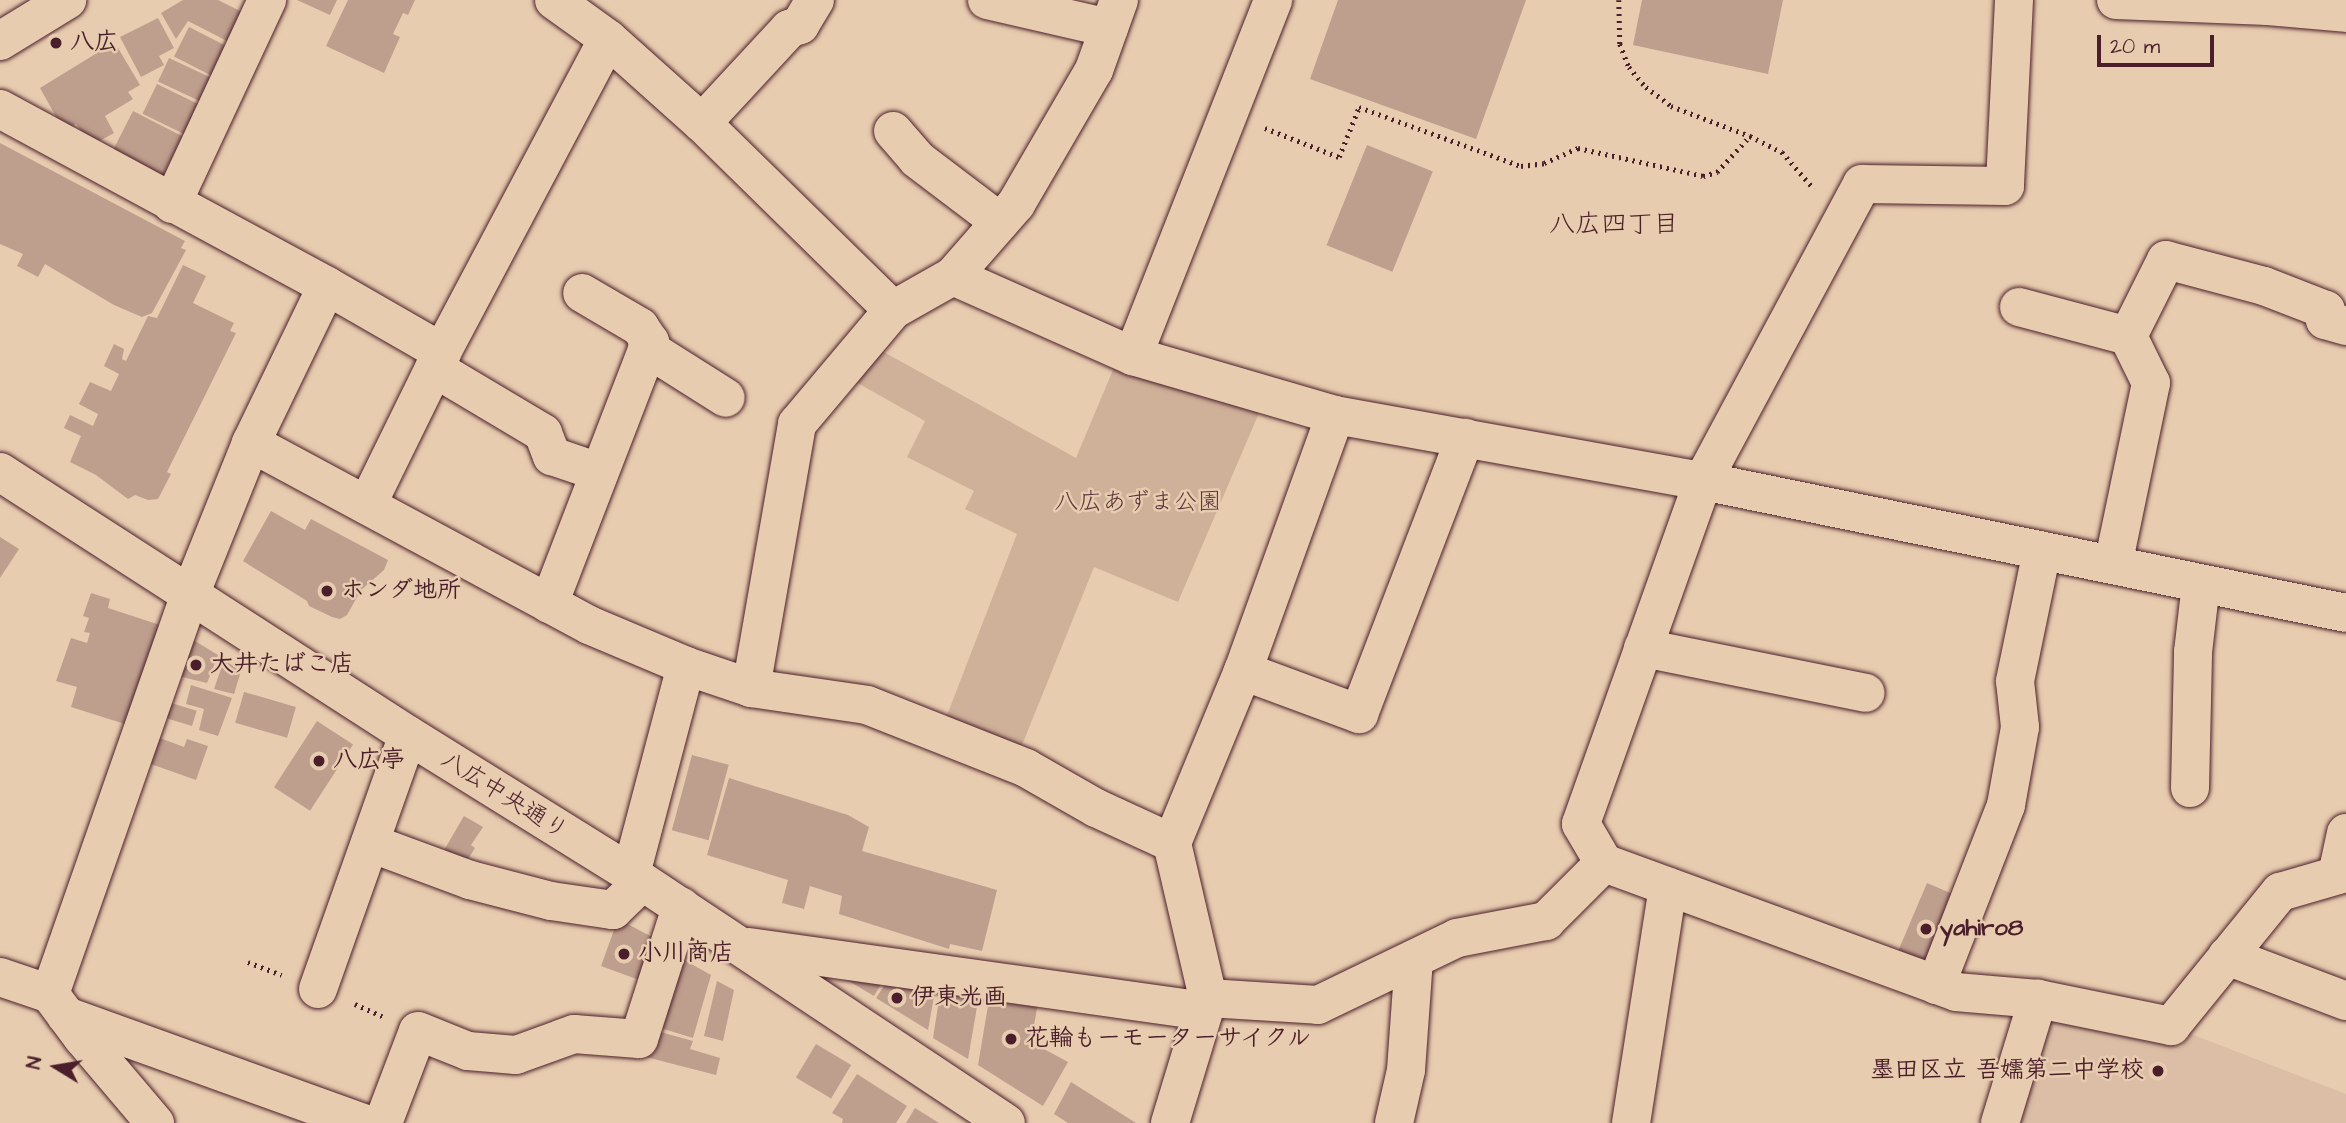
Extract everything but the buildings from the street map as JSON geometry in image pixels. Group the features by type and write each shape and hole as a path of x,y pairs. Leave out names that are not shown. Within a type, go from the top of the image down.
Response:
{"street":[{"path":"0,41 67,0"},
{"path":"172,204 267,0"},
{"path":"554,0 608,39 702,123 893,310"},
{"path":"702,123 789,29 800,25 815,0"},
{"path":"751,688 797,424 893,310 953,276 1016,204 1094,70 1114,14 987,0"},
{"path":"1133,356 1273,0"},
{"path":"2014,0 2005,186 1863,184 1703,481 1581,824 1604,863 1956,992 2038,999 2171,1026 2280,892 2342,874 2346,833"},
{"path":"2116,0 2269,3 2346,13"},
{"path":"367,505 438,360 608,39"},
{"path":"0,109 327,286 543,433 552,456 599,472"},
{"path":"892,131 917,159 1000,222"},
{"path":"2128,336 2166,260 2264,286 2326,310 2325,320 2346,326"},
{"path":"953,276 1133,356 1335,415 1703,481 2346,613"},
{"path":"58,1005 190,595 251,443 327,286"},
{"path":"548,604 650,342 640,327 582,293"},
{"path":"2019,307 2128,336 2151,383 2113,565"},
{"path":"647,348 726,398"},
{"path":"1170,1123 1206,1004 1172,843 1243,671 1335,415"},
{"path":"1243,671 1359,714 1465,438"},
{"path":"251,443 589,625 686,666 751,688 867,705 1026,768 1097,808 1172,843"},
{"name":"八広中央通り","path":"0,472 408,736 681,907 1006,1123"},
{"path":"1936,985 2006,805 2020,727 2015,681 2042,551"},
{"path":"2190,788 2193,652 2201,584"},
{"path":"1643,648 1866,693"},
{"path":"370,842 470,880 576,905 613,910 636,878 686,666"},
{"path":"318,989 408,736"},
{"path":"741,946 1206,1004 1318,1005 1457,938 1546,920 1604,863"},
{"path":"1631,1123 1668,887"},
{"path":"383,1123 418,1031 468,1051 516,1055 574,1034 639,1040 681,907"},
{"path":"2227,956 2346,1001"},
{"path":"1394,1123 1406,1070 1414,959"},
{"path":"0,976 58,1005 364,1123"},
{"path":"2000,1123 2038,999"},
{"path":"58,1005 155,1123"}],"path":[{"path":"1619,0 1620,44 1629,67 1646,87 1671,106 1691,116 1750,136 1782,152 1802,177 1821,193"},
{"path":"1228,113 1339,157 1359,107 1521,166 1544,163 1578,148 1703,176 1717,172 1750,136"}],"shaded area":[{"name":"墨田区立 吾嬬第二中学校","path":"2049,1013 2181,1047 2191,1034 2346,1094 2346,1123 2013,1123"}],"green space":[{"name":"八広あずま公園","path":"880,350 1076,458 1115,365 1259,413 1178,602 1094,567 1018,755 944,723 1017,534 965,509 974,491 907,457 925,421 854,381"}],"place":[{"name":"八広","path":"56,43"},
{"name":"ホンダ地所","path":"327,591"},
{"name":"大井たばこ店","path":"196,665"},
{"name":"八広亭","path":"319,761"},
{"name":"yahiro8","path":"1926,929"},
{"name":"小川商店","path":"624,954"},
{"name":"伊東光画","path":"897,998"},
{"name":"花輪もーモーターサイクル","path":"1011,1039"},
{"name":"墨田区立 吾嬬第二中学校","path":"2158,1071"}],"district":[{"name":"八広四丁目","path":"1614,225"}]}
